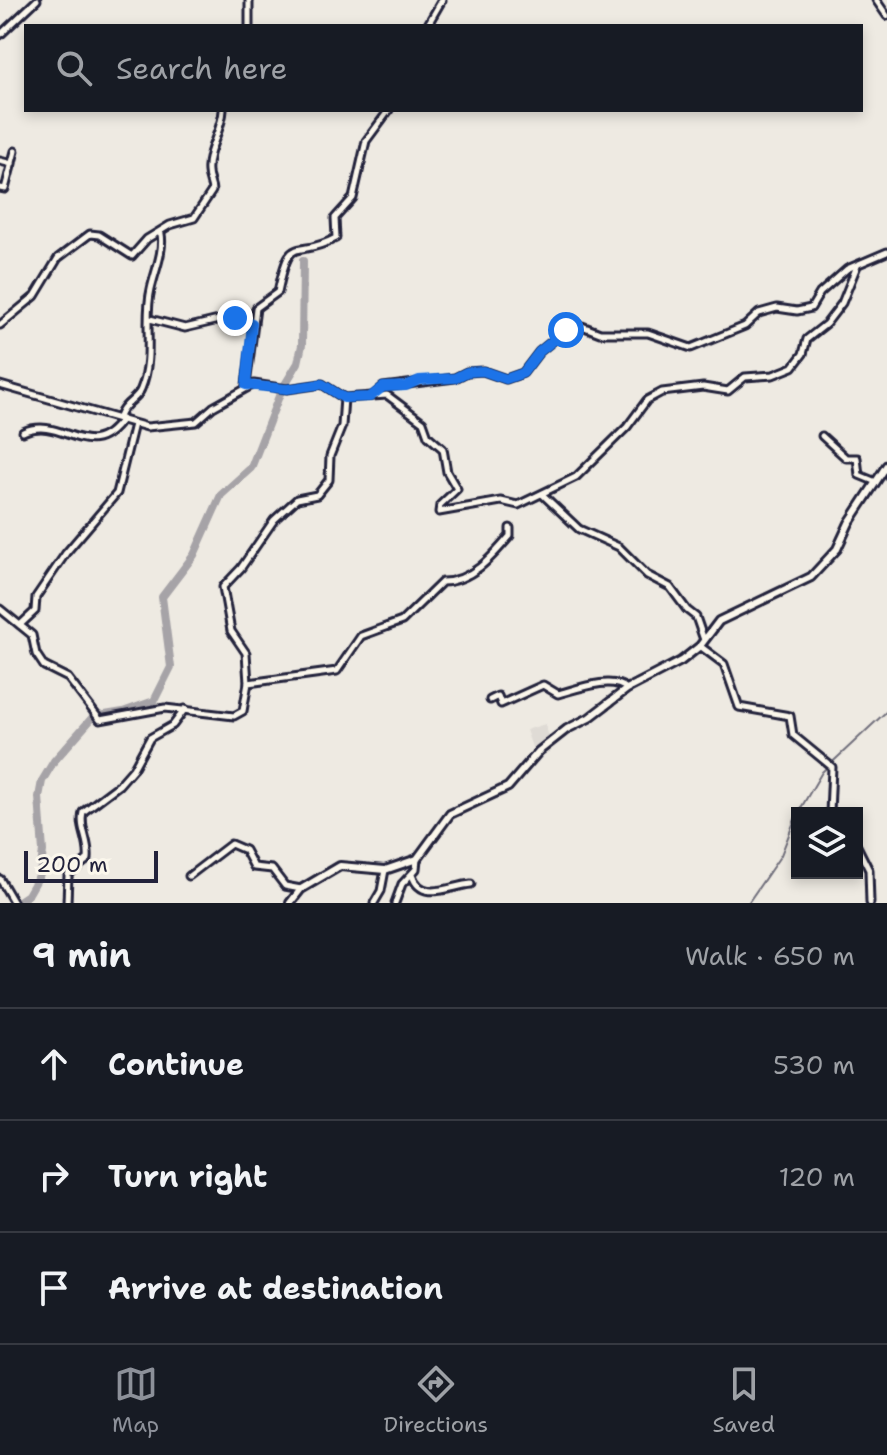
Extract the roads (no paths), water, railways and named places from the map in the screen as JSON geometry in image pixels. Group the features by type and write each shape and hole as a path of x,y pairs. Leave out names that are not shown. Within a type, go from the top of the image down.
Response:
{"street":[{"path":"0,35 37,0"},
{"path":"249,0 249,24"},
{"path":"428,24 442,0"},
{"path":"876,0 887,16"},
{"path":"0,325 35,296 58,258 90,234 99,235 130,256 145,240 161,234 170,225 194,218 212,191 208,172 217,133 222,127 223,112"},
{"path":"246,385 256,308 278,292 279,276 289,253 298,247 336,238 335,218 353,198 363,146 388,112"},
{"path":"0,188 5,189 15,151"},
{"path":"0,161 12,164"},
{"path":"23,432 50,430 94,441 109,436 126,402 140,392 146,373 150,290 159,259 161,234"},
{"path":"373,396 383,387 406,386 419,380 455,378 467,372 483,371 506,379 523,373 539,352 566,330 582,326 600,333 648,333 682,347 701,346 745,326 759,313 777,308 797,311 811,308 827,286 857,266 887,252"},
{"path":"0,385 154,427 191,424 246,385 287,389 322,384 344,398 387,395 423,422 428,436 443,449 449,479 457,489 440,505 439,512 501,501 518,505 576,477 655,395 703,387 728,391 745,377 773,375 793,367 803,354 807,339 826,324 842,303 857,266"},
{"path":"150,319 185,328 227,318 252,323"},
{"path":"0,609 35,639 36,654 44,666 68,678 100,720 149,709 185,708 225,717 240,714 248,683 246,653 231,631 223,587 241,568 274,520 297,499 317,495 329,480 330,456 342,426 344,398"},
{"path":"20,625 35,611 36,597 66,553 117,493 134,424"},
{"path":"822,436 846,458 857,458 859,475 876,482"},
{"path":"397,902 404,881 412,875 417,859 450,814 508,787 539,751 627,689 681,661 702,643 719,621 811,577 824,566 887,465"},
{"path":"543,495 579,529 619,547 647,575 670,587 696,617 702,643 724,664 739,707 790,716 793,735 832,767 830,807"},
{"path":"248,683 316,673 332,674 361,636 402,621 442,582 452,582 473,573 510,536 510,528"},
{"path":"490,700 498,696 501,704 543,685 558,694 594,684 620,684 627,689"},
{"path":"67,903 68,875 88,859 90,845 82,828 83,812 119,785 133,769 150,738 173,725 185,708"},
{"path":"189,876 231,844 245,850 254,867 272,869 285,886 301,889"},
{"path":"863,858 869,870 870,903"},
{"path":"290,903 301,889 340,866 385,870 417,859"},
{"path":"374,903 381,891 385,870"},
{"path":"412,875 417,885 429,892 471,884"},
{"path":"0,879 14,902"}],"waterway":[{"path":"16,903 28,895 40,874 43,851 39,797 42,781 54,761 93,717 123,712 154,701 171,667 162,597 194,555 221,495 251,468 281,391 298,363 302,345 303,261"},
{"path":"802,807 822,772 887,711"},
{"path":"748,903 781,855 791,829"}]}
